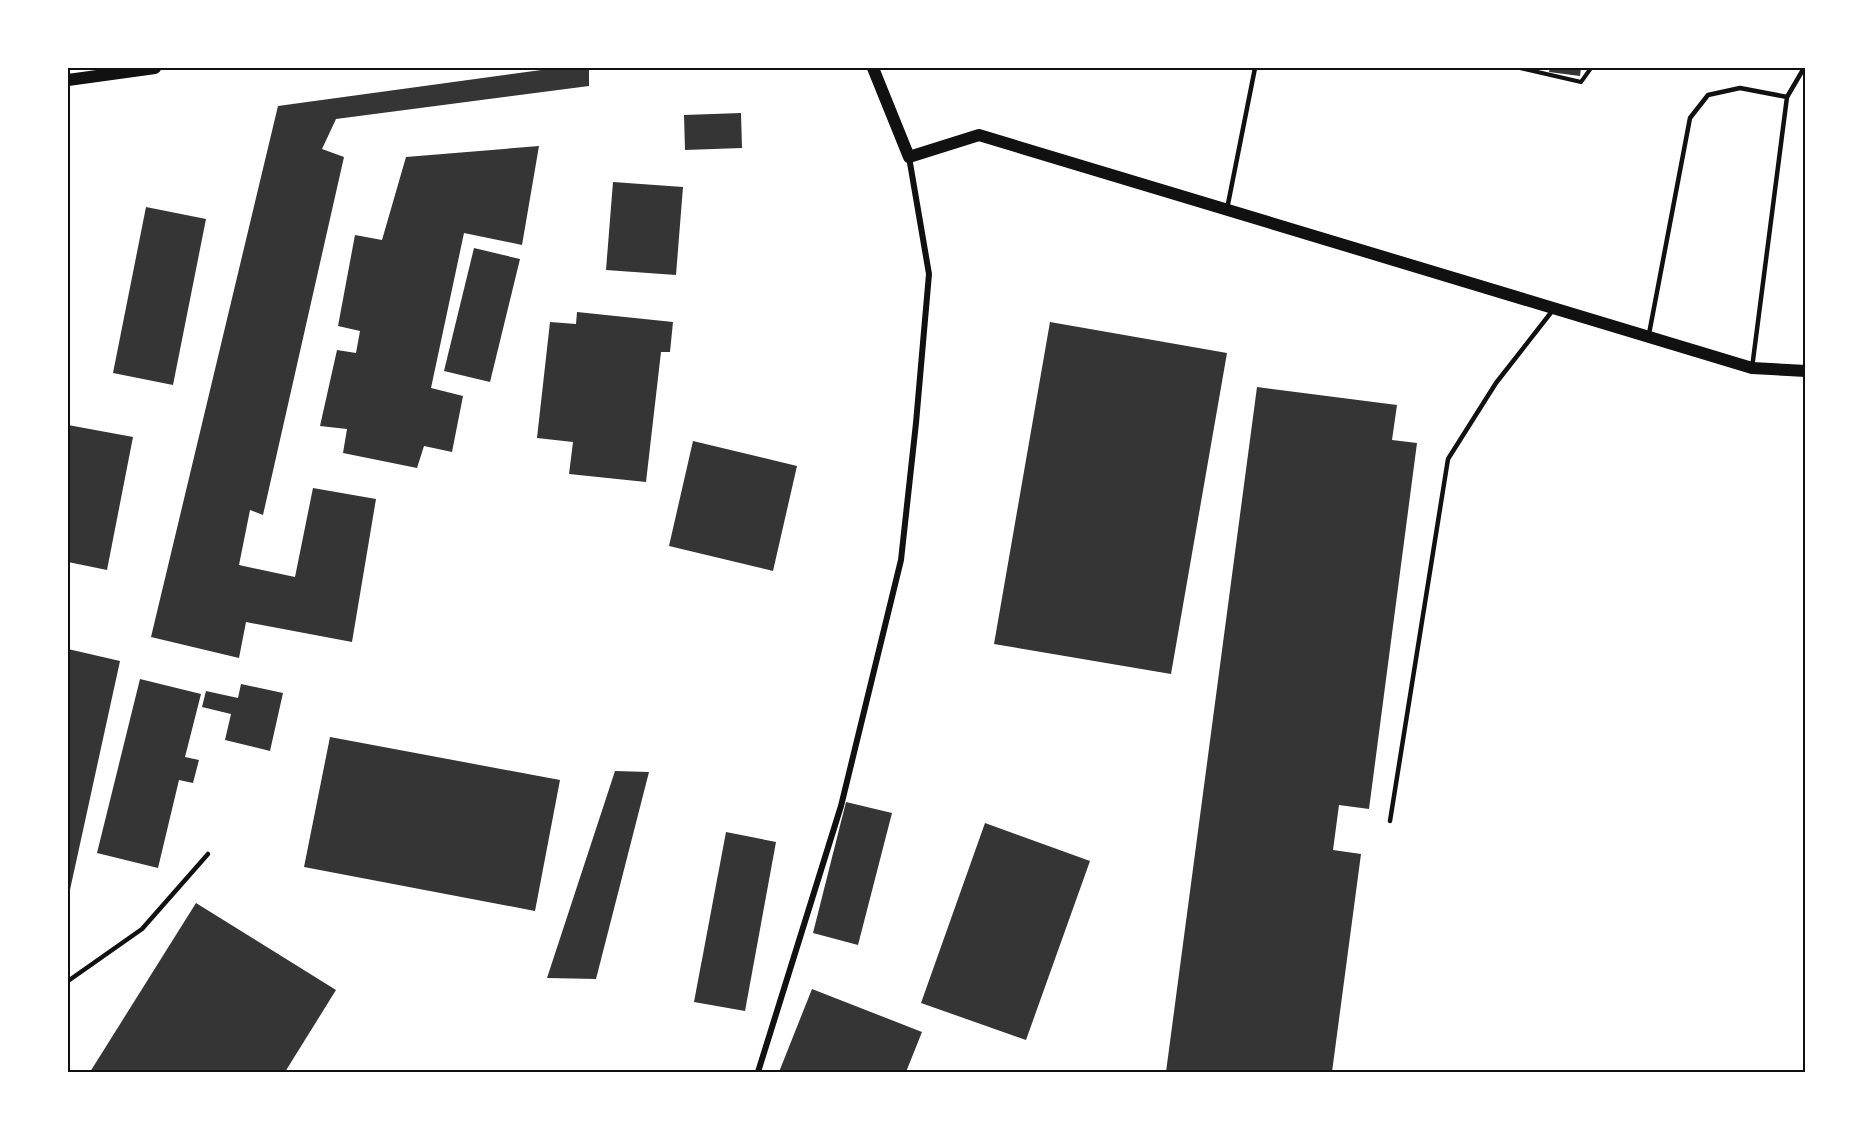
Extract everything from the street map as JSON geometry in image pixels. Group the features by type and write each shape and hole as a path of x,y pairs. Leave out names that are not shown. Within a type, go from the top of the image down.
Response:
{"main road":[{"path":"68,80 155,68"},
{"path":"873,68 909,157 979,135 1752,368 1806,371"}],"street":[{"path":"758,1072 842,806 901,560 929,274 909,157"}],"lane":[{"path":"1226,211 1255,68"},
{"path":"1752,368 1788,97 1804,68"},
{"path":"1648,337 1690,118 1708,95 1740,88 1788,97"},
{"path":"1389,821 1448,459 1496,383 1553,309"},
{"path":"68,981 142,929 208,854"}],"path":[{"path":"1520,68 1581,82 1591,68"}],"building":[{"path":"556,68 589,68 589,86 336,119 322,149 344,157 263,515 250,510 239,565 295,577 313,488 376,499 352,642 246,622 239,658 151,637 278,106"},
{"path":"1550,68 1581,68 1580,76 1549,72"},
{"path":"741,113 742,148 685,150 684,115"},
{"path":"539,146 522,245 464,233 431,388 463,396 452,452 424,446 417,468 343,453 347,429 320,426 337,350 356,353 360,331 338,326 355,235 382,240 406,157"},
{"path":"613,182 683,187 676,275 606,270"},
{"path":"146,207 206,219 173,385 113,373"},
{"path":"474,248 520,259 490,382 444,371"},
{"path":"577,312 673,322 670,352 661,352 646,482 569,474 573,442 537,438 550,322 576,324"},
{"path":"1050,322 1227,353 1171,674 994,644"},
{"path":"1257,387 1397,405 1392,440 1417,443 1369,809 1339,805 1333,850 1361,854 1332,1072 1166,1072"},
{"path":"68,425 133,437 107,570 68,562"},
{"path":"693,441 797,466 773,571 669,546"},
{"path":"68,649 120,661 68,899"},
{"path":"140,679 201,694 185,757 199,760 193,783 179,780 158,868 97,853"},
{"path":"241,684 283,693 270,751 225,740 231,714 202,707 206,691 238,698"},
{"path":"330,737 560,780 535,911 304,867"},
{"path":"615,771 649,772 596,979 547,978"},
{"path":"846,802 892,813 858,945 813,933"},
{"path":"985,823 1090,861 1026,1040 921,1003"},
{"path":"726,832 776,842 745,1011 694,1002"},
{"path":"196,903 336,990 285,1072 90,1072"},
{"path":"812,989 922,1032 906,1072 779,1072"}]}
